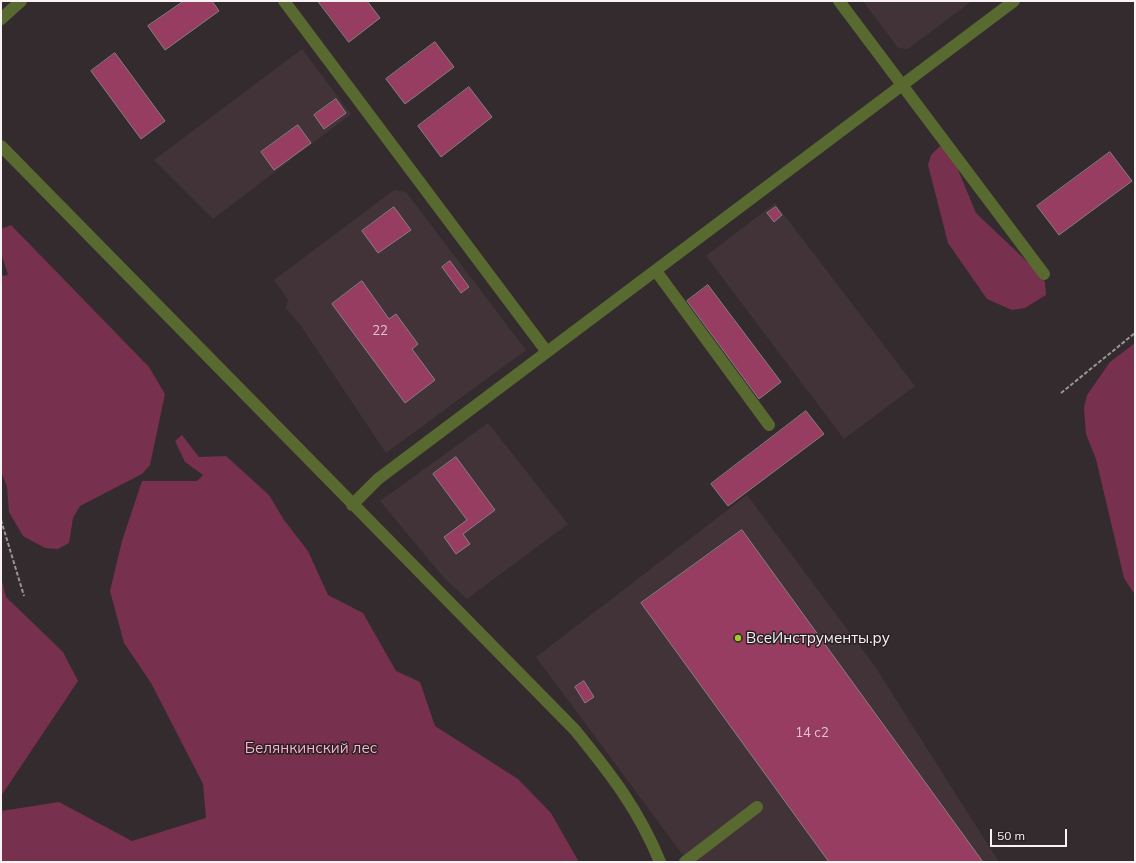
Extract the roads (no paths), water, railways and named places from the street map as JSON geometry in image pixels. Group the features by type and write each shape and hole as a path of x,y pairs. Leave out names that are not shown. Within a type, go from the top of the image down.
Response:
{"street":[{"path":"1,19 21,1"},
{"path":"284,1 547,352"},
{"path":"839,1 1044,274"},
{"path":"352,505 378,479 1014,1"},
{"path":"1,146 574,730 627,797 648,833 660,862"},
{"path":"656,271 769,425"},
{"path":"685,862 757,807"}],"place":[{"name":"ВсеИнструменты.ру","path":"738,638"}],"park label":[{"name":"Белянкинский лес","path":"311,748"}]}
